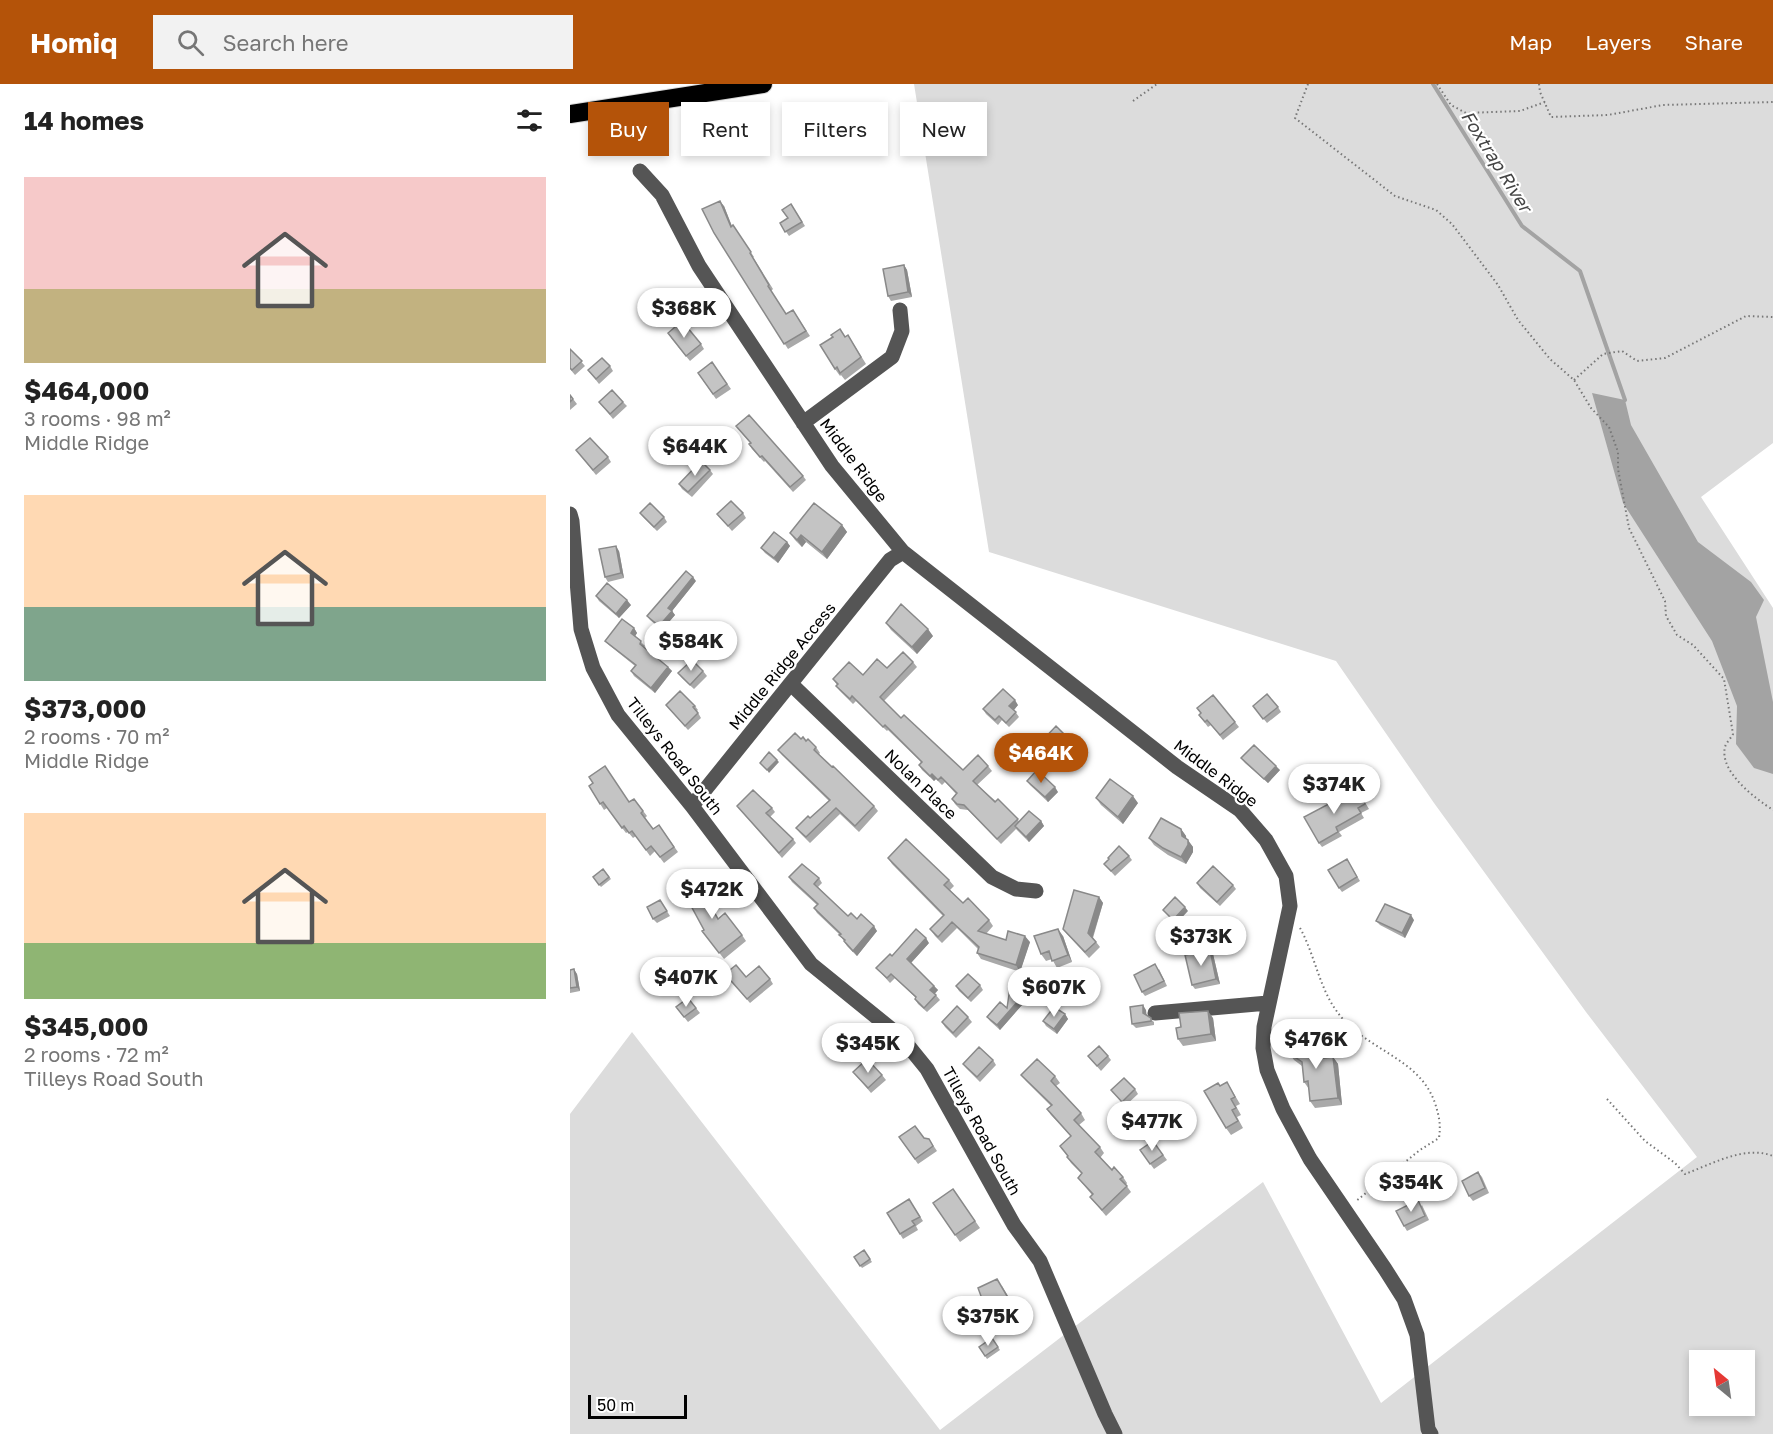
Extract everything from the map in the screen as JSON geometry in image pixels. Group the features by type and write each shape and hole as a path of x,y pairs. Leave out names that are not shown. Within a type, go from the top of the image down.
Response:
{"highway":[{"path":"570,114 763,84"}],"street":[{"name":"Middle Ridge","path":"639,171 662,195 699,266 832,466 903,552 1178,767 1240,810 1266,840 1286,876 1289,910 1264,1027 1263,1048 1271,1082 1298,1138 1404,1299 1417,1335 1428,1429 1431,1434"},
{"name":"Middle Ridge","path":"803,423 892,357 902,331 900,310"},
{"name":"Tilleys Road South","path":"570,514 582,629 593,668 618,715 692,806 811,964 901,1037 927,1069 1014,1225 1040,1260 1115,1434"},
{"name":"Middle Ridge Access","path":"692,806 890,560 903,552"},
{"name":"Nolan Place","path":"791,684 986,871 1007,886 1036,891"},
{"path":"1155,1013 1268,1002"}],"path":[{"path":"1132,100 1157,84"},
{"path":"1308,84 1295,118 1395,196 1436,210 1452,224 1498,285 1518,320 1550,359 1575,380 1591,408 1610,427 1618,452 1618,469 1629,528 1665,601 1666,616 1677,635 1693,645 1724,679 1733,734 1725,747 1726,762 1734,777 1754,798 1773,810"},
{"path":"1437,84 1451,105 1467,113 1520,111 1545,102"},
{"path":"1539,84 1551,117 1608,115 1663,105 1773,102"},
{"path":"1575,380 1603,354 1623,351 1637,361 1665,358 1746,316 1773,317"},
{"path":"1289,910 1304,935 1322,984 1338,1013 1360,1036 1404,1062 1430,1088 1442,1123 1439,1138 1420,1150 1344,1210"},
{"path":"1607,1100 1645,1141 1676,1163 1685,1174 1745,1153 1762,1152 1773,1156"}],"shaded area":[{"path":"914,84 1773,84 1773,443 1701,497 1773,608 1773,1434 570,1434 570,1114 632,1032 940,1430 1263,1182 1381,1403 1697,1157 1586,1012 1434,803 1336,661 989,552 926,156 987,156 987,102 917,102"},
{"path":"1592,393 1625,400 1631,425 1698,542 1751,582 1764,600 1756,617 1773,702 1773,774 1754,768 1736,744 1737,706 1712,641 1623,503"}],"building":[{"path":"720,201 731,227 733,225 751,252 768,286 786,314 793,310 806,331 784,344 714,233 702,209"},
{"path":"791,204 802,222 785,232 780,223 788,218 782,210"},
{"path":"904,265 908,292 888,296 883,269"},
{"path":"682,321 701,344 686,356 668,333"},
{"path":"840,329 845,337 848,335 861,357 840,373 820,345 833,337 831,335"},
{"path":"570,349 582,361 572,370 570,368"},
{"path":"602,358 610,366 596,379 588,370"},
{"path":"712,362 727,384 713,394 698,373"},
{"path":"612,390 623,402 610,414 599,402"},
{"path":"749,415 803,476 790,487 762,456 760,457 736,426"},
{"path":"590,438 608,457 593,470 576,450"},
{"path":"701,461 710,470 688,492 679,484"},
{"path":"731,501 743,513 728,526 717,514"},
{"path":"650,503 664,517 654,527 640,513"},
{"path":"814,503 842,525 822,552 801,535 797,540 790,533"},
{"path":"774,532 787,542 774,558 761,548"},
{"path":"616,546 621,573 605,577 599,549"},
{"path":"686,571 693,577 668,608 672,611 659,626 647,616"},
{"path":"607,583 627,600 616,614 596,596"},
{"path":"901,604 928,629 912,647 886,623"},
{"path":"622,619 634,628 631,633 641,641 640,644 668,667 651,688 631,671 636,665 605,641"},
{"path":"903,652 913,662 880,697 901,718 904,715 963,770 978,755 988,766 973,781 995,802 998,799 1018,819 997,839 964,805 957,804 952,799 957,793 941,777 938,780 932,774 930,776 919,765 922,762 885,725 883,727 852,696 850,699 836,686 838,684 833,679 849,662 863,675 877,659 887,668"},
{"path":"692,660 703,671 690,685 678,673"},
{"path":"1003,689 1015,700 1009,706 1016,712 1006,723 999,716 995,720 983,709"},
{"path":"680,691 695,706 693,707 698,713 685,726 666,705"},
{"path":"1267,694 1278,707 1263,719 1253,706"},
{"path":"1213,695 1235,722 1220,735 1207,720 1205,722 1199,715 1201,713 1197,708"},
{"path":"1056,726 1076,742 1057,762 1039,744"},
{"path":"795,733 801,739 803,737 806,741 808,739 816,747 814,750 874,806 855,826 836,808 806,837 796,828 830,800 778,750"},
{"path":"1254,745 1276,766 1264,779 1241,758"},
{"path":"769,752 777,760 767,770 760,763"},
{"path":"605,766 629,802 634,799 653,829 659,825 674,847 660,857 651,846 646,850 632,831 629,833 624,826 622,828 603,802 600,804 589,786 593,783 589,777"},
{"path":"1037,770 1055,787 1045,797 1027,781"},
{"path":"1110,779 1133,796 1118,817 1096,798"},
{"path":"1357,789 1365,804 1358,808 1361,813 1336,827 1338,832 1319,843 1304,817"},
{"path":"753,790 772,808 766,813 793,839 779,853 737,806"},
{"path":"1029,811 1041,821 1026,837 1015,826"},
{"path":"1161,818 1181,829 1182,836 1188,840 1188,845 1181,857 1149,838"},
{"path":"906,839 949,880 944,885 963,903 968,898 989,920 978,931 1006,940 1008,931 1025,936 1016,965 977,953 979,947 952,922 938,937 930,929 944,915 888,858"},
{"path":"1119,846 1129,856 1111,871 1104,864"},
{"path":"1347,859 1357,877 1339,888 1328,870"},
{"path":"802,864 819,878 814,884 848,916 851,913 857,919 861,914 874,926 853,951 839,935 841,934 814,908 818,904 789,877"},
{"path":"1213,866 1233,885 1217,902 1197,883"},
{"path":"603,869 609,877 599,885 593,877"},
{"path":"698,883 718,919 725,913 742,935 719,953 702,931 704,930 683,891"},
{"path":"1074,890 1099,897 1088,933 1096,942 1085,952 1063,929"},
{"path":"1175,897 1185,907 1173,920 1163,910"},
{"path":"660,900 667,911 653,919 647,907"},
{"path":"1385,904 1411,915 1402,933 1376,921"},
{"path":"916,929 926,938 907,959 934,986 930,990 936,995 924,1008 915,999 916,997 891,974 887,978 876,968 890,954 892,956"},
{"path":"1058,929 1068,955 1052,961 1049,951 1041,954 1034,936"},
{"path":"1210,950 1216,979 1192,985 1185,955"},
{"path":"688,959 696,972 681,982 673,970"},
{"path":"1155,964 1164,981 1142,992 1134,975"},
{"path":"736,965 746,977 759,966 770,979 747,999 725,974"},
{"path":"574,969 577,987 570,988 570,970"},
{"path":"968,974 980,985 968,998 956,986"},
{"path":"1011,981 1049,981 1048,1000 1019,1000 997,1025 987,1017 1000,1002 1007,1008"},
{"path":"688,998 696,1008 684,1017 676,1007"},
{"path":"1143,1005 1143,1013 1151,1018 1151,1021 1132,1024 1130,1007"},
{"path":"957,1006 968,1017 953,1033 942,1022"},
{"path":"1054,1007 1065,1014 1054,1029 1043,1021"},
{"path":"1208,1011 1211,1034 1178,1039 1176,1028 1181,1027 1179,1013"},
{"path":"1301,1036 1323,1049 1324,1058 1333,1057 1338,1098 1310,1101 1308,1081 1304,1082 1302,1062 1289,1053"},
{"path":"1099,1046 1108,1056 1097,1066 1088,1056"},
{"path":"979,1047 993,1060 977,1077 963,1064"},
{"path":"867,1059 882,1075 868,1088 853,1072"},
{"path":"1037,1059 1055,1076 1051,1081 1081,1113 1074,1120 1100,1147 1095,1152 1112,1170 1114,1167 1123,1177 1120,1179 1127,1186 1102,1210 1090,1197 1093,1194 1078,1178 1082,1173 1060,1146 1071,1136 1047,1109 1052,1105 1021,1075"},
{"path":"1124,1078 1135,1089 1122,1102 1111,1090"},
{"path":"1227,1082 1235,1097 1231,1099 1236,1108 1232,1110 1238,1121 1226,1128 1204,1091 1218,1083 1220,1086"},
{"path":"915,1126 933,1146 915,1159 899,1137"},
{"path":"1153,1141 1163,1155 1150,1164 1140,1150"},
{"path":"1478,1172 1485,1188 1469,1196 1462,1181"},
{"path":"953,1189 975,1221 955,1235 933,1203"},
{"path":"909,1199 920,1217 912,1221 915,1225 900,1234 887,1213"},
{"path":"1418,1200 1425,1216 1404,1226 1396,1211"},
{"path":"864,1250 870,1259 860,1266 854,1257"},
{"path":"997,1279 1010,1301 983,1313 976,1298 981,1296 978,1288"},
{"path":"992,1338 998,1347 985,1356 979,1347"}],"waterway":[{"name":"Foxtrap River","path":"1433,84 1522,226 1580,271 1625,400"}]}
